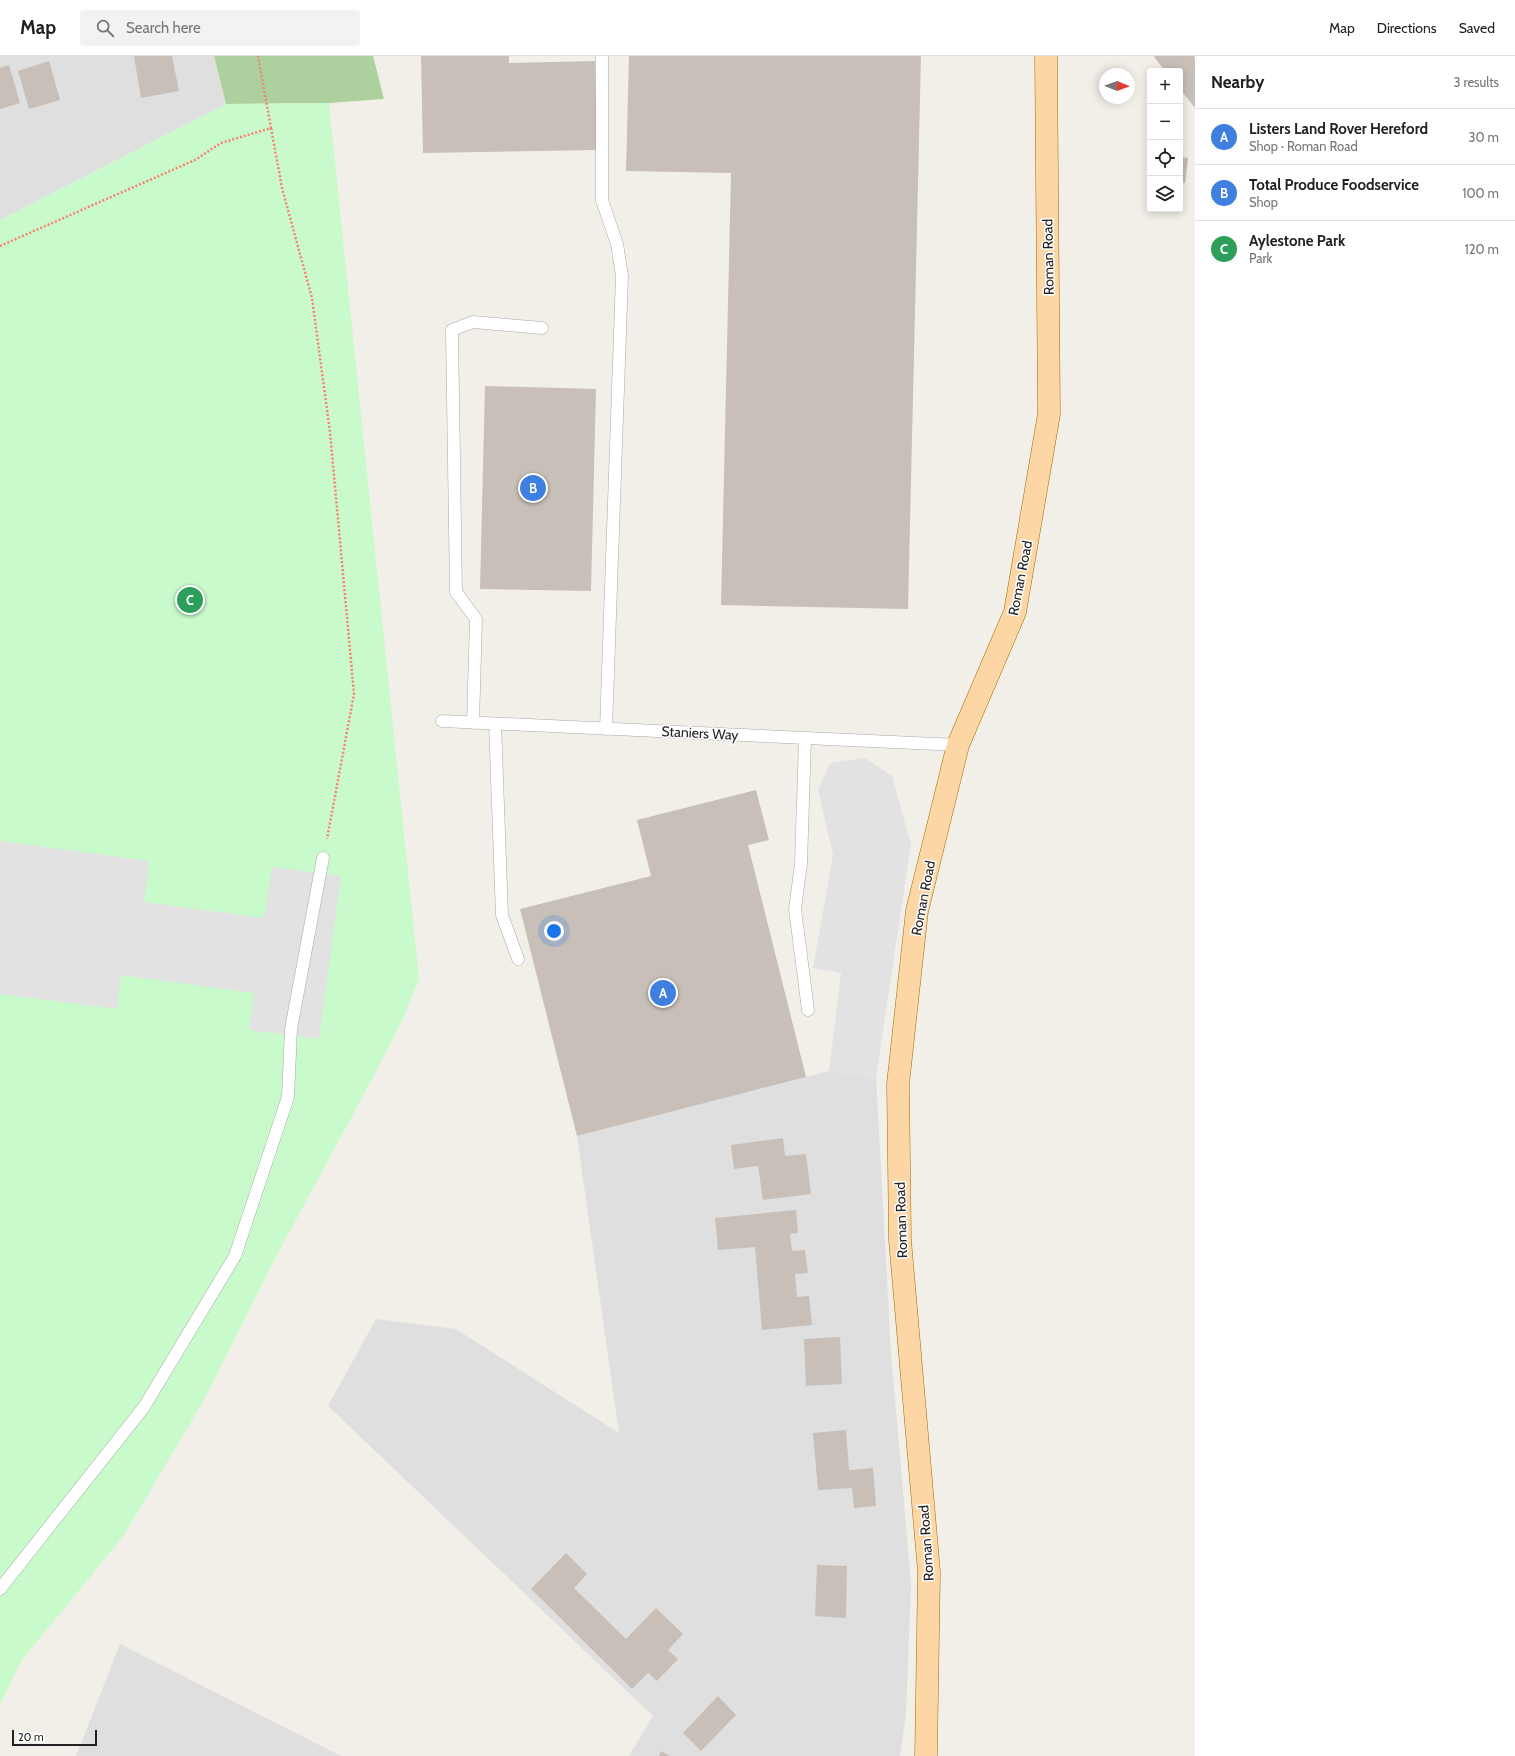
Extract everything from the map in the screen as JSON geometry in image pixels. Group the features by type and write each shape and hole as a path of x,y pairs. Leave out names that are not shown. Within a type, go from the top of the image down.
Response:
{"main road":[{"name":"Roman Road","path":"926,1756 929,1572 900,1240 898,1084 917,911 958,745 1015,612 1049,414 1046,56"}],"lane":[{"path":"602,56 602,200 617,244 622,276 606,729"},
{"path":"473,723 476,619 456,592 452,330 473,322 542,328"},
{"name":"Staniers Way","path":"442,721 958,745"},
{"path":"495,724 502,915 518,959"},
{"path":"805,738 801,864 795,909 808,1010"},
{"path":"0,1589 144,1407 235,1256 288,1097 291,1029 323,858"}],"path":[{"path":"258,56 282,188 312,298 330,432 354,694 323,858"},
{"path":"0,246 195,160 221,143 271,128"}],"shaded area":[{"path":"0,56 214,56 226,104 0,220"},
{"path":"865,758 892,776 911,844 876,1077 829,1071 841,973 813,968 833,855 818,790 830,763"},
{"path":"0,841 149,861 144,902 264,918 272,867 341,876 319,1039 249,1030 254,993 121,975 117,1009 0,994"},
{"path":"829,1071 876,1077 891,1353 911,1583 906,1715 900,1756 629,1756 653,1716 328,1406 376,1319 456,1329 619,1433 577,1136"},
{"path":"120,1644 341,1756 76,1756"}],"green space":[{"path":"214,56 373,56 384,99 329,103 226,104"},
{"path":"329,103 419,979 401,1023 278,1253 204,1400 122,1538 21,1661 0,1705 0,220 226,104"}],"building":[{"path":"134,56 172,56 179,91 141,98"},
{"path":"421,56 509,56 509,63 595,61 597,150 423,153"},
{"path":"629,56 921,56 908,609 721,605 731,173 626,171"},
{"path":"1194,56 1195,108 1183,93 1183,68 1163,68 1154,57"},
{"path":"49,61 60,100 29,109 18,71"},
{"path":"9,65 20,103 0,109 0,68"},
{"path":"1183,157 1188,158 1185,183 1183,183"},
{"path":"485,386 596,389 591,591 480,589"},
{"path":"756,790 769,840 748,845 806,1077 577,1136 520,909 651,876 637,820"},
{"path":"783,1138 785,1156 806,1154 811,1194 763,1200 758,1166 734,1169 731,1145"},
{"path":"796,1210 798,1233 790,1234 792,1251 805,1250 808,1273 795,1274 797,1297 809,1296 812,1325 762,1330 755,1247 718,1250 715,1218"},
{"path":"840,1337 842,1384 806,1386 804,1339"},
{"path":"846,1430 849,1470 873,1468 876,1506 854,1508 852,1488 818,1490 813,1433"},
{"path":"566,1553 587,1574 574,1588 626,1639 656,1608 683,1634 668,1650 678,1659 657,1681 648,1673 632,1689 531,1589"},
{"path":"817,1565 847,1566 846,1618 815,1616"},
{"path":"718,1696 736,1715 701,1751 683,1733"},
{"path":"661,1751 670,1756 659,1756"}],"place":[{"name":"Total Produce Foodservice","path":"533,488"},
{"name":"Aylestone Park","path":"190,600"},
{"name":"Listers Land Rover Hereford","path":"663,993"}]}
